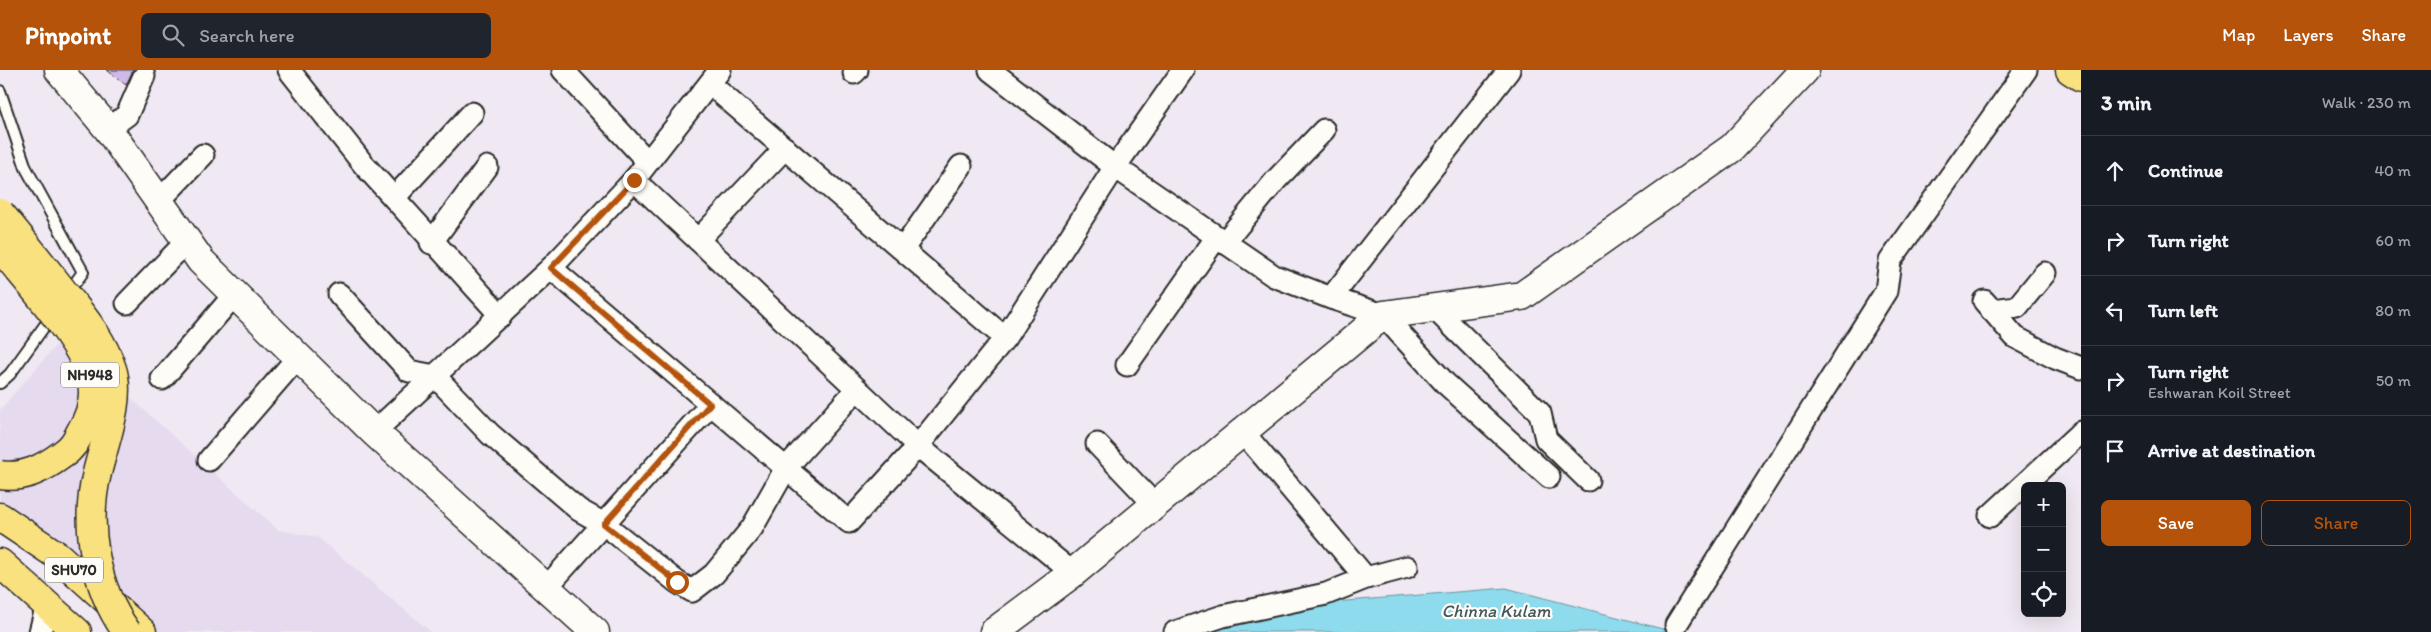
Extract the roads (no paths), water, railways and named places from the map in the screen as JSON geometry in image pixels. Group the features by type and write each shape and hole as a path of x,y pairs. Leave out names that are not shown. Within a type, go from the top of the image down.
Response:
{"main road":[{"path":"2070,70 2081,77"},
{"path":"0,212 86,320 104,349 113,370 112,412 96,475 93,496 93,542 102,580 118,620 127,632"},
{"name":"NH948","path":"0,247 64,328 85,360 92,378 90,417 71,448 43,468 10,476 0,475"},
{"path":"84,427 84,462 79,499 80,559 93,603 109,632"},
{"name":"SHU70","path":"2,522 58,556 142,632"},
{"name":"SHU70","path":"0,563 47,605 70,629"}],"street":[{"path":"59,70 108,129 201,261 374,432 595,632"},
{"path":"288,70 364,165 501,316"},
{"path":"563,70 648,161"},
{"path":"990,70 1115,167 1220,241 1274,276 1331,298 1383,315 1522,296 1732,148 1806,70"},
{"path":"551,268 849,522 918,446 1005,338 1115,167 1183,70"},
{"path":"1676,625 1886,291 1890,261 2026,70"},
{"path":"1331,298 1503,72"},
{"path":"108,129 126,115 144,76"},
{"path":"374,432 551,268 634,180 715,77 785,148 1005,338"},
{"path":"394,198 472,113"},
{"path":"1127,366 1220,241 1324,130"},
{"path":"698,240 785,148"},
{"path":"159,202 203,155"},
{"path":"902,249 961,166"},
{"path":"432,242 487,167"},
{"path":"634,180 918,446 1073,573"},
{"path":"127,303 187,241"},
{"path":"2045,273 2017,307 1988,306 2015,337 2055,358 2081,368"},
{"path":"162,380 235,294"},
{"path":"339,294 409,371 435,376 490,434 579,510 604,524 677,582 692,591 714,574 752,528 786,468 857,388"},
{"path":"1434,308 1540,413 1546,439 1588,480"},
{"path":"994,632 1073,573 1383,315"},
{"path":"1383,315 1445,383 1549,477"},
{"path":"209,460 298,357"},
{"path":"546,588 710,404"},
{"path":"1243,432 1366,578"},
{"path":"1990,516 2081,432"},
{"path":"1097,444 1155,505"},
{"path":"1175,632 1223,616 1326,594 1366,578 1407,567"},
{"path":"40,632 47,605"}],"lane":[{"path":"0,91 26,168 83,272 10,374 0,383"}],"water":[{"name":"Chinna Kulam","path":"1506,588 1674,632 1194,632 1310,604"}]}
